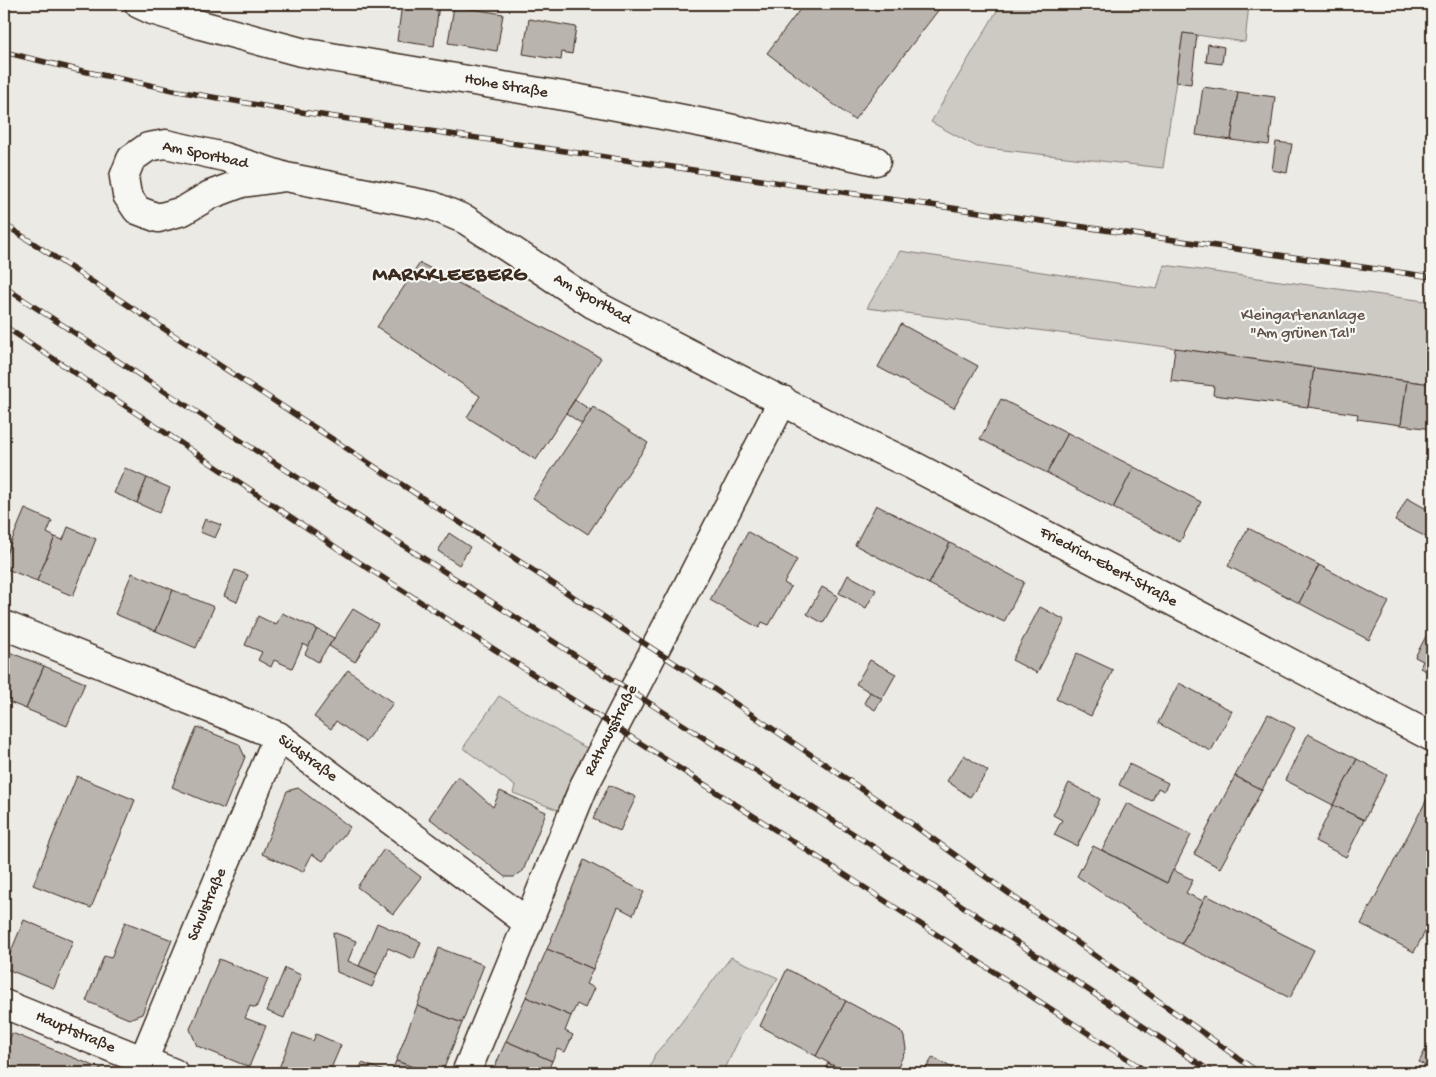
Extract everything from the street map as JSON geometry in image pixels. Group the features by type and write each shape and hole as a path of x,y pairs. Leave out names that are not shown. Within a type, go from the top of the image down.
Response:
{"street":[{"name":"Hohe Straße","path":"139,4 152,10 204,14 301,52 575,98 724,126 876,161"},
{"name":"Am Sportbad","path":"286,177 242,183 210,195 183,211 158,218 137,210 126,195 124,177 131,159 148,146 166,144 224,157 286,177 433,206 466,220 593,304 783,400"},
{"name":"Friedrich-Ebert-Straße","path":"783,400 912,465 1432,737"},
{"name":"Rathausstraße","path":"466,1073 526,922 599,754 678,606 783,400"},
{"name":"Südstraße","path":"4,625 278,736 526,922"},
{"name":"Schulstraße","path":"140,1067 278,736"},
{"name":"Hauptstraße","path":"4,1004 140,1067 174,1073"}],"green space":[{"path":"1001,4 1249,4 1245,42 1183,33 1163,168 977,147 931,122"},
{"name":"Kleingartenanlage \"Am grünen Tal\"","path":"900,251 1157,289 1164,265 1432,302 1432,384 867,308"},
{"path":"499,696 577,743 599,754 571,815 513,793 515,786 463,748"},
{"path":"731,957 778,978 740,1037 723,1073 648,1073 655,1054"}],"building":[{"path":"402,4 439,4 434,46 397,41"},
{"path":"804,4 943,4 854,120 767,53"},
{"path":"454,6 503,14 497,51 448,43"},
{"path":"529,19 576,27 572,54 562,52 561,60 523,54"},
{"path":"1183,33 1197,35 1191,84 1176,82"},
{"path":"1208,44 1224,47 1222,64 1206,62"},
{"path":"1203,87 1238,92 1231,140 1196,135"},
{"path":"1238,92 1275,97 1269,145 1231,140"},
{"path":"1276,142 1292,144 1287,173 1272,170"},
{"path":"420,263 601,358 536,460 467,417 480,396 377,327"},
{"path":"901,324 978,366 954,408 878,367"},
{"path":"1175,348 1314,368 1308,407 1213,395 1214,386 1171,381"},
{"path":"1314,368 1407,381 1401,425 1357,419 1358,414 1308,407"},
{"path":"1407,381 1432,384 1432,429 1401,425"},
{"path":"1001,399 1068,433 1047,473 980,439"},
{"path":"575,400 591,410 582,424 566,413"},
{"path":"593,407 648,443 588,534 533,498"},
{"path":"1068,433 1134,467 1113,508 1047,473"},
{"path":"1134,467 1201,502 1180,542 1113,508"},
{"path":"125,468 147,478 137,503 114,493"},
{"path":"147,478 170,488 159,513 137,503"},
{"path":"1407,498 1432,512 1432,540 1395,521"},
{"path":"876,505 950,543 929,584 855,545"},
{"path":"25,509 52,521 47,533 55,537 37,581 4,568 4,559"},
{"path":"205,519 221,525 215,538 200,532"},
{"path":"68,527 96,539 73,596 37,581 55,537 63,540"},
{"path":"1248,528 1319,565 1299,603 1228,566"},
{"path":"748,532 797,560 784,583 791,587 769,625 762,622 759,628 710,600"},
{"path":"449,533 470,547 459,565 438,551"},
{"path":"950,543 1024,582 1004,622 929,584"},
{"path":"1319,565 1389,602 1369,640 1299,603"},
{"path":"235,570 248,575 237,602 224,596"},
{"path":"132,573 173,590 156,631 115,614"},
{"path":"848,575 876,590 866,608 839,593"},
{"path":"822,587 838,596 823,623 807,614"},
{"path":"173,590 214,607 196,648 156,631"},
{"path":"1040,607 1065,620 1037,673 1012,660"},
{"path":"353,609 378,624 355,662 329,646"},
{"path":"282,613 317,629 309,647 303,644 292,668 274,660 271,667 258,660 262,652 245,645 258,616 276,625"},
{"path":"1432,625 1432,674 1420,668 1423,661 1415,657"},
{"path":"317,629 334,638 318,662 305,654"},
{"path":"4,650 44,666 26,709 4,700"},
{"path":"1077,653 1113,670 1091,716 1056,699"},
{"path":"870,660 896,674 882,699 856,684"},
{"path":"44,666 85,683 67,726 26,709"},
{"path":"348,670 393,703 365,742 336,721 331,729 314,717"},
{"path":"1179,683 1232,711 1211,751 1158,723"},
{"path":"870,692 882,699 875,710 864,703"},
{"path":"1268,714 1295,728 1262,790 1235,776"},
{"path":"197,727 239,744 245,757 224,809 172,787"},
{"path":"1308,734 1357,759 1333,805 1285,780"},
{"path":"964,755 988,771 970,797 947,781"},
{"path":"1357,759 1387,775 1364,820 1333,805"},
{"path":"1129,764 1168,783 1164,791 1158,788 1152,801 1119,785"},
{"path":"77,776 135,800 91,908 33,885"},
{"path":"458,776 493,807 500,791 546,812 523,871 514,877 505,877 429,818"},
{"path":"1235,776 1262,790 1220,868 1194,854"},
{"path":"1069,783 1100,799 1077,846 1054,835 1062,820 1053,815"},
{"path":"609,785 636,797 620,831 593,819"},
{"path":"298,788 350,827 323,861 312,854 303,872 262,854 287,791"},
{"path":"1427,799 1432,801 1432,919 1414,952 1361,924"},
{"path":"1127,803 1191,835 1167,883 1102,850"},
{"path":"1333,805 1364,820 1346,857 1315,841"},
{"path":"1093,846 1167,883 1173,870 1193,880 1186,893 1203,901 1182,944 1165,936 1077,876"},
{"path":"384,849 421,877 393,914 357,887"},
{"path":"584,860 644,892 633,915 618,907 593,969 547,949"},
{"path":"1206,895 1314,950 1290,998 1182,944"},
{"path":"24,920 73,941 54,988 4,968"},
{"path":"125,922 172,940 142,1014 129,1019 86,1001 104,956 111,958"},
{"path":"377,923 421,942 414,959 388,948 377,974 359,966"},
{"path":"333,932 356,941 348,961 377,974 372,987 337,972"},
{"path":"439,948 484,965 462,1023 417,1006"},
{"path":"547,949 593,969 586,984 594,988 585,1008 577,1004 571,1016 526,997"},
{"path":"219,959 268,979 256,1008 250,1006 245,1018 266,1026 249,1067 197,1046 190,1029"},
{"path":"285,968 301,975 284,1018 267,1011"},
{"path":"787,969 846,1001 816,1056 760,1026"},
{"path":"526,997 571,1016 565,1031 573,1035 565,1052 557,1049 552,1061 506,1041"},
{"path":"846,1001 902,1033 906,1049 895,1073 847,1073 816,1056"},
{"path":"417,1006 462,1023 442,1073 430,1073 396,1061"},
{"path":"12,1033 109,1073 4,1073 4,1052"},
{"path":"293,1033 313,1041 316,1034 341,1045 329,1073 277,1073"},
{"path":"1432,1037 1432,1070 1419,1062"},
{"path":"506,1041 552,1061 547,1073 492,1073"},
{"path":"933,1057 952,1068 949,1073 923,1073"},
{"path":"396,1061 430,1073 391,1073"},
{"path":"362,1063 390,1073 358,1073"},
{"path":"828,1063 847,1073 823,1073"}],"railway":[{"path":"4,52 178,91 281,109 1432,277"},
{"path":"4,224 711,687 894,811 1259,1073"},
{"path":"4,287 874,847 1213,1073"},
{"path":"4,326 340,550 1149,1073"}],"district":[{"name":"MARKKLEEBERG","path":"450,276"}]}
